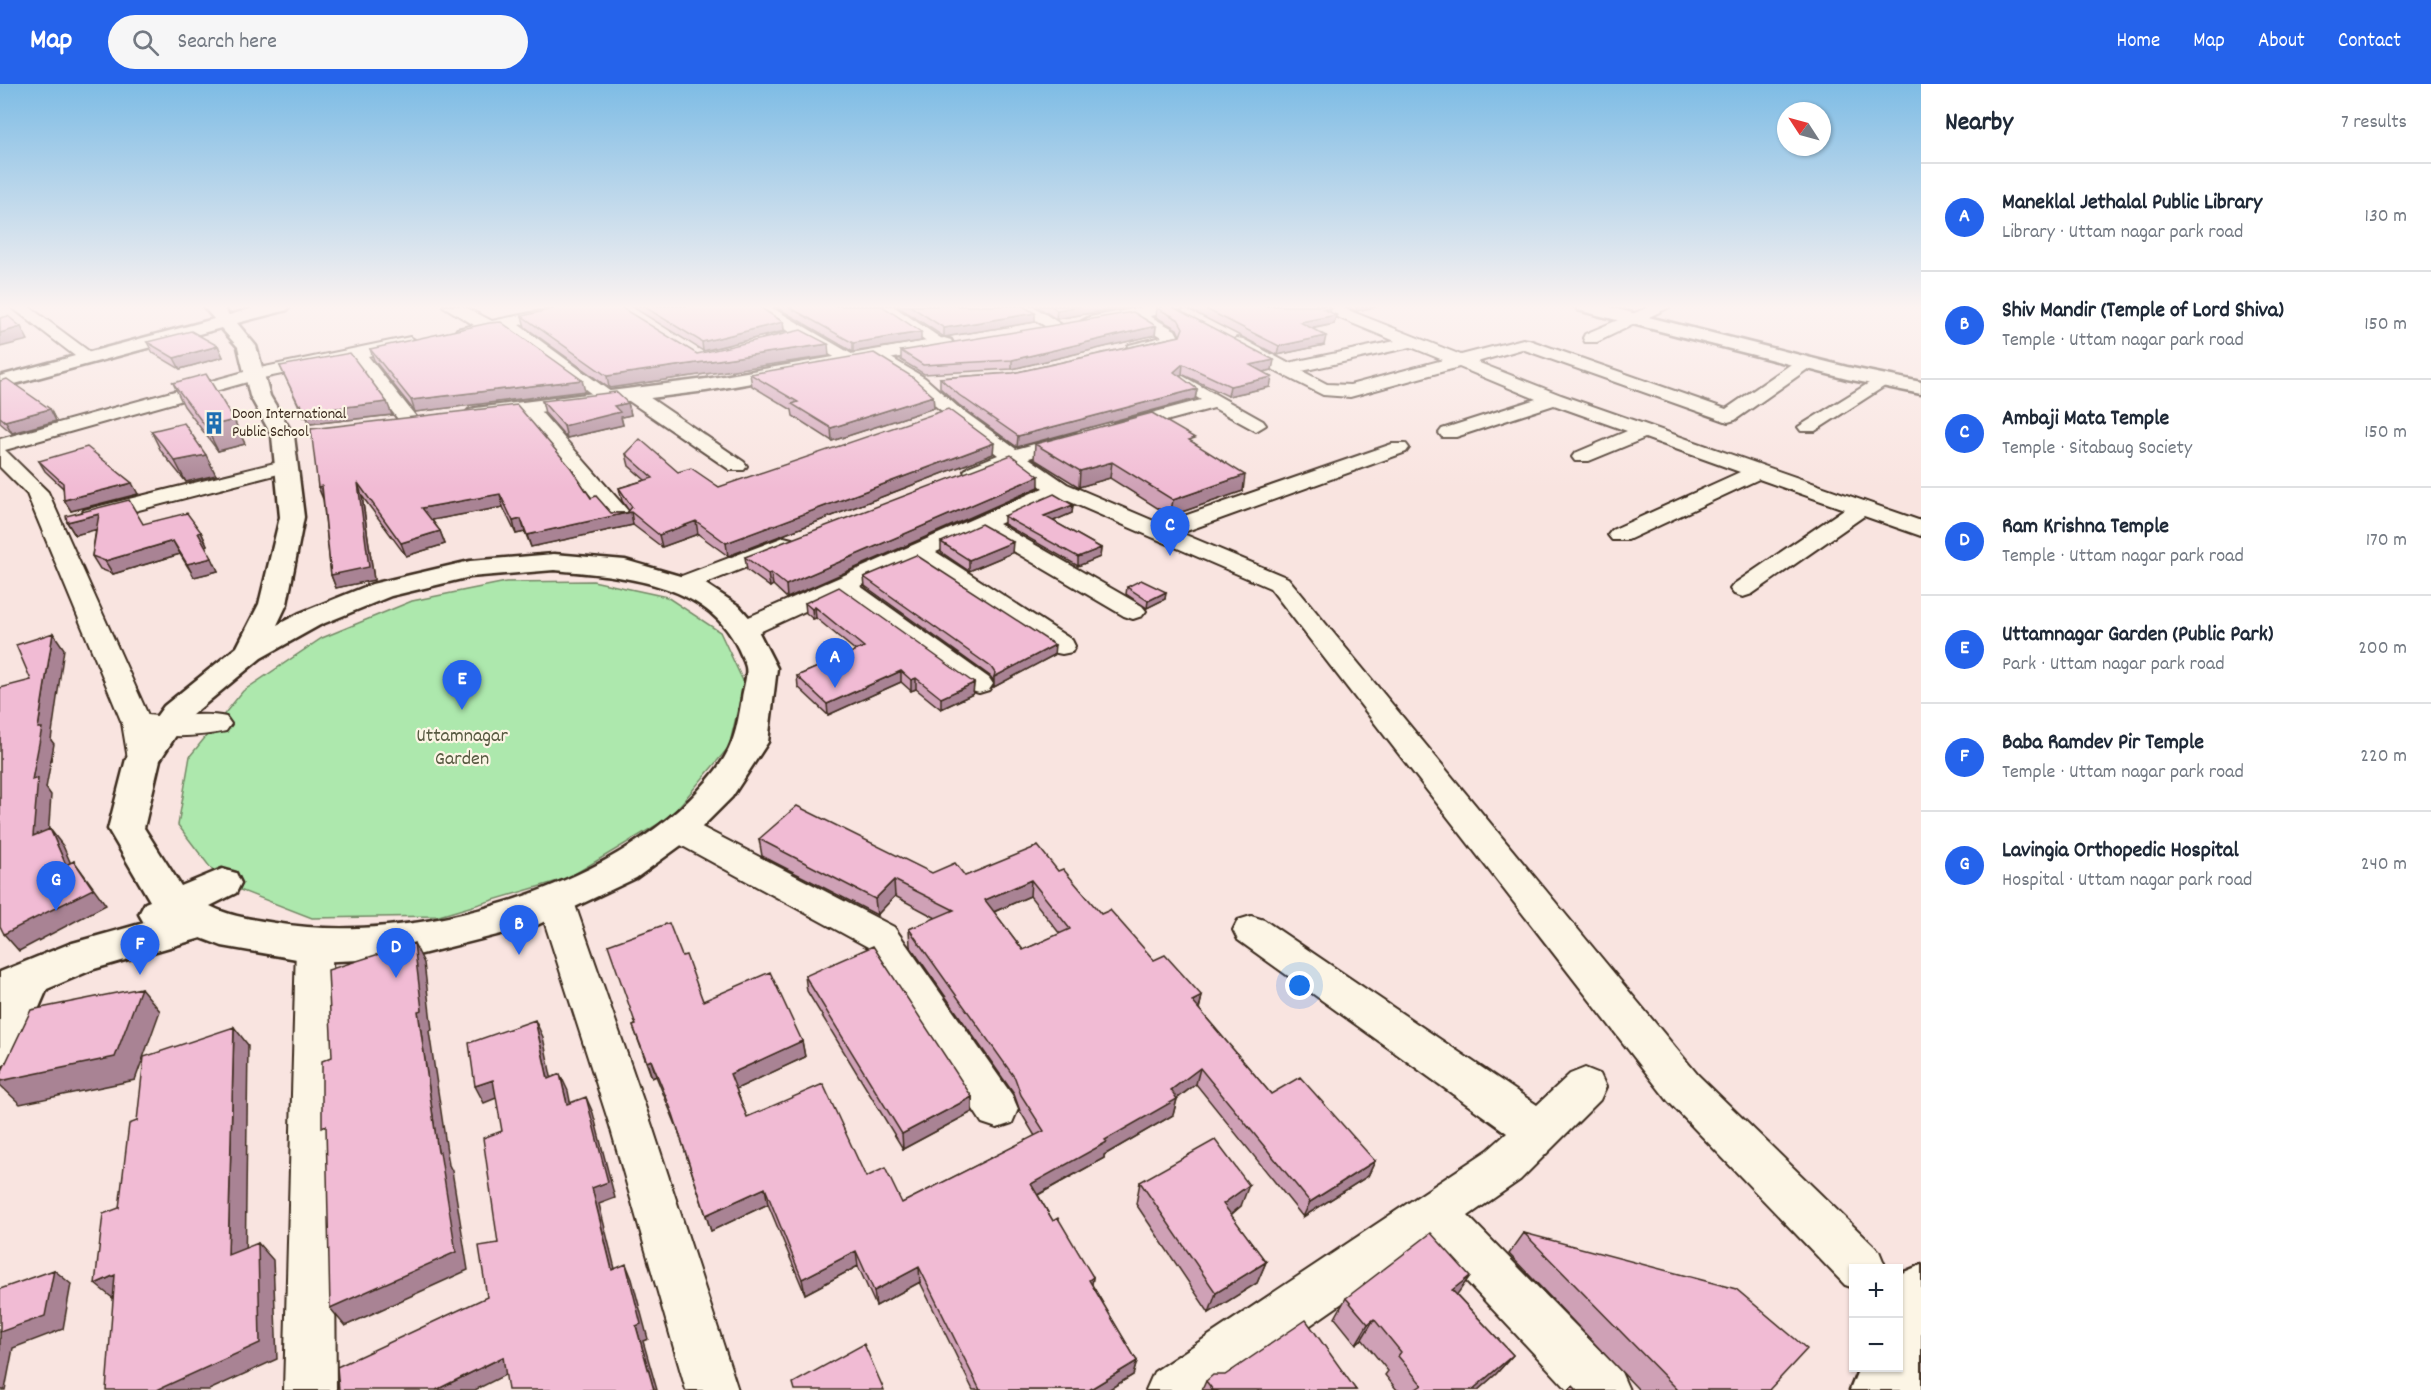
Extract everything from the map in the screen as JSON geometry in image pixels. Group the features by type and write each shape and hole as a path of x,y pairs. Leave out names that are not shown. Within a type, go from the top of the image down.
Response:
{"street":[{"path":"0,374 26,367"},
{"path":"0,382 48,367"},
{"path":"250,652 273,604 292,517 286,466 295,434 260,396 253,367"},
{"path":"0,445 255,375 292,367"},
{"path":"368,367 410,422"},
{"path":"562,367 610,398"},
{"path":"456,416 633,395 809,367"},
{"path":"896,367 912,377 951,411 1059,489 1279,583 1683,1089 1857,1264"},
{"path":"1281,367 1323,389 1335,392 1350,391 1442,367"},
{"path":"1285,369 1295,367"},
{"path":"1473,367 1554,399 1921,529"},
{"path":"1588,367 1728,416 1799,367"},
{"path":"1827,367 1921,388"},
{"path":"912,377 946,381"},
{"path":"1808,427 1882,380"},
{"path":"1183,381 1256,425"},
{"path":"633,395 739,476"},
{"path":"1449,433 1554,399"},
{"path":"959,477 1013,456 1216,402"},
{"path":"527,408 622,518"},
{"path":"928,418 951,411"},
{"path":"387,424 433,419"},
{"path":"1582,457 1645,431"},
{"path":"1161,532 1399,448"},
{"path":"0,455 37,492 51,525 151,725 126,829 188,914 222,930 314,946 406,942 523,914 623,868 678,830 720,789 751,742 762,668 744,629 729,612 694,589 625,568 554,562 470,569 382,590 316,628 250,652 176,713 151,725"},
{"path":"51,525 286,466"},
{"path":"1620,535 1759,471"},
{"path":"744,629 1059,489"},
{"path":"1743,589 1862,508"},
{"path":"981,523 1133,611"},
{"path":"680,585 808,535"},
{"path":"918,551 1062,646"},
{"path":"842,585 979,684"},
{"path":"273,604 316,628"},
{"path":"151,725 216,724"},
{"path":"678,830 881,937 997,1109"},
{"path":"0,1047 16,984 188,914 222,883"},
{"path":"555,899 631,1126 712,1390"},
{"path":"1251,930 1539,1131"},
{"path":"310,1390 314,946"},
{"path":"1172,1390 1504,1165 1585,1087"},
{"path":"1433,1212 1603,1390"},
{"path":"1878,1390 1886,1372"},
{"path":"1917,1390 1921,1380"}],"green space":[{"name":"Uttamnagar Garden","path":"593,581 667,597 720,632 744,683 729,747 670,817 568,878 439,916 312,918 222,883 178,825 190,756 243,691 322,638 412,601 506,582"}],"building":[{"path":"280,367 361,367 387,402 305,412 301,404 299,405"},
{"path":"384,367 564,367 582,380 411,400"},
{"path":"594,367 670,367 607,376"},
{"path":"792,367 896,367 911,376 933,396 831,428 792,404 798,402 750,374"},
{"path":"1040,367 1180,367 1174,372 1197,389 1018,436 959,395 940,378 1013,373"},
{"path":"1189,367 1254,367 1272,377 1230,386"},
{"path":"206,374 234,420 206,427 173,383"},
{"path":"7,379 50,409 5,421 0,417 0,381"},
{"path":"616,392 628,403 614,406 620,412 564,426 542,401"},
{"path":"517,405 571,468 591,498 596,496 611,513 626,513 527,535 521,519 513,521 500,494 422,508 440,531 401,543 358,483 369,567 331,575 322,486 318,487 311,429"},
{"path":"948,409 994,443 726,543 696,521 659,535 631,512 627,513 632,507 619,488 653,478 626,454 640,439 678,472 691,468 719,487"},
{"path":"1152,413 1195,438 1189,440 1245,475 1173,500 1112,462 1080,471 1035,444"},
{"path":"184,423 206,455 175,461 151,431"},
{"path":"87,447 132,483 64,500 63,483 39,461"},
{"path":"1011,455 1039,476 786,585 745,557"},
{"path":"1054,494 1073,505 1044,516 1101,548 1078,557 1004,516"},
{"path":"129,500 143,524 187,513 201,532 198,533 212,558 187,564 173,541 105,561 92,556 99,514 67,522 66,516"},
{"path":"981,524 1013,542 969,560 941,542"},
{"path":"916,555 1055,645 994,677 995,673 991,667 864,577"},
{"path":"1141,580 1166,592 1148,601 1127,587"},
{"path":"839,587 974,683 941,698 916,678 911,680 901,671 827,704 797,676 864,647 815,607 812,609 805,603"},
{"path":"53,633 38,728 42,728 32,780 38,778 33,836 50,829 66,865 74,861 93,889 4,934 0,926 0,688 31,680 16,645"},
{"path":"797,806 932,873 955,863 965,876 1038,846 1058,871 1063,869 1101,914 1110,910 1154,960 1165,955 1202,996 1192,1001 1271,1094 1300,1077 1375,1161 1310,1202 1200,1068 1171,1090 1177,1099 1105,1140 1107,1142 1031,1184 1053,1221 1058,1218 1093,1277 1089,1280 1137,1361 1089,1390 980,1390 919,1267 874,1291 856,1251 802,1279 765,1188 706,1215 673,1114 651,1060 647,1062 633,1026 636,1025 608,945 669,923 682,956 686,955 703,1001 770,972 802,1041 730,1074 747,1117 823,1084 866,1177 885,1168 902,1203 1044,1131 1021,1095 1015,1078 909,929 954,910 894,880 875,899 759,839","holes":["1031,880 1070,929 1023,950 985,900"]},
{"path":"414,943 422,1010 418,1011 438,1152 440,1152 456,1252 330,1308 326,1126 322,1128 322,1061 332,1057 328,970"},
{"path":"873,946 972,1097 902,1134 805,976"},
{"path":"141,988 115,1057 0,1081 0,1075 31,1010"},
{"path":"535,1020 548,1079 560,1074 567,1104 586,1097 608,1182 592,1188 612,1270 626,1264 641,1324 636,1326 654,1390 508,1390 503,1357 436,1390 339,1390 337,1367 487,1297 479,1246 498,1243 483,1138 502,1131 493,1080 475,1086 469,1043"},
{"path":"234,1027 228,1255 258,1243 260,1343 157,1390 106,1390 115,1275 95,1284 103,1214 119,1208 129,1124 137,1121 144,1057"},
{"path":"1215,1140 1249,1185 1223,1204 1266,1262 1216,1293 1140,1182"},
{"path":"1431,1233 1470,1276 1452,1290 1513,1355 1472,1390 1417,1390 1422,1385 1398,1356 1401,1352 1374,1319 1368,1324 1346,1298"},
{"path":"1524,1233 1736,1289 1807,1349 1769,1390 1678,1390"},
{"path":"54,1270 45,1316 0,1332 0,1289"},
{"path":"1306,1320 1356,1390 1213,1390 1206,1381 1213,1375 1225,1375"},
{"path":"864,1344 884,1390 795,1390 793,1383"}],"place":[{"name":"Doon International Public School","path":"214,423"},
{"name":"Ambaji Mata Temple","path":"1170,556"},
{"name":"Maneklal Jethalal Public Library","path":"835,688"},
{"name":"Uttamnagar Garden (Public Park)","path":"462,710"},
{"name":"Lavingia Orthopedic Hospital","path":"56,911"},
{"name":"Shiv Mandir (Temple of Lord Shiva)","path":"519,955"},
{"name":"Baba Ramdev Pir Temple","path":"140,975"},
{"name":"Ram Krishna Temple","path":"396,978"}]}
